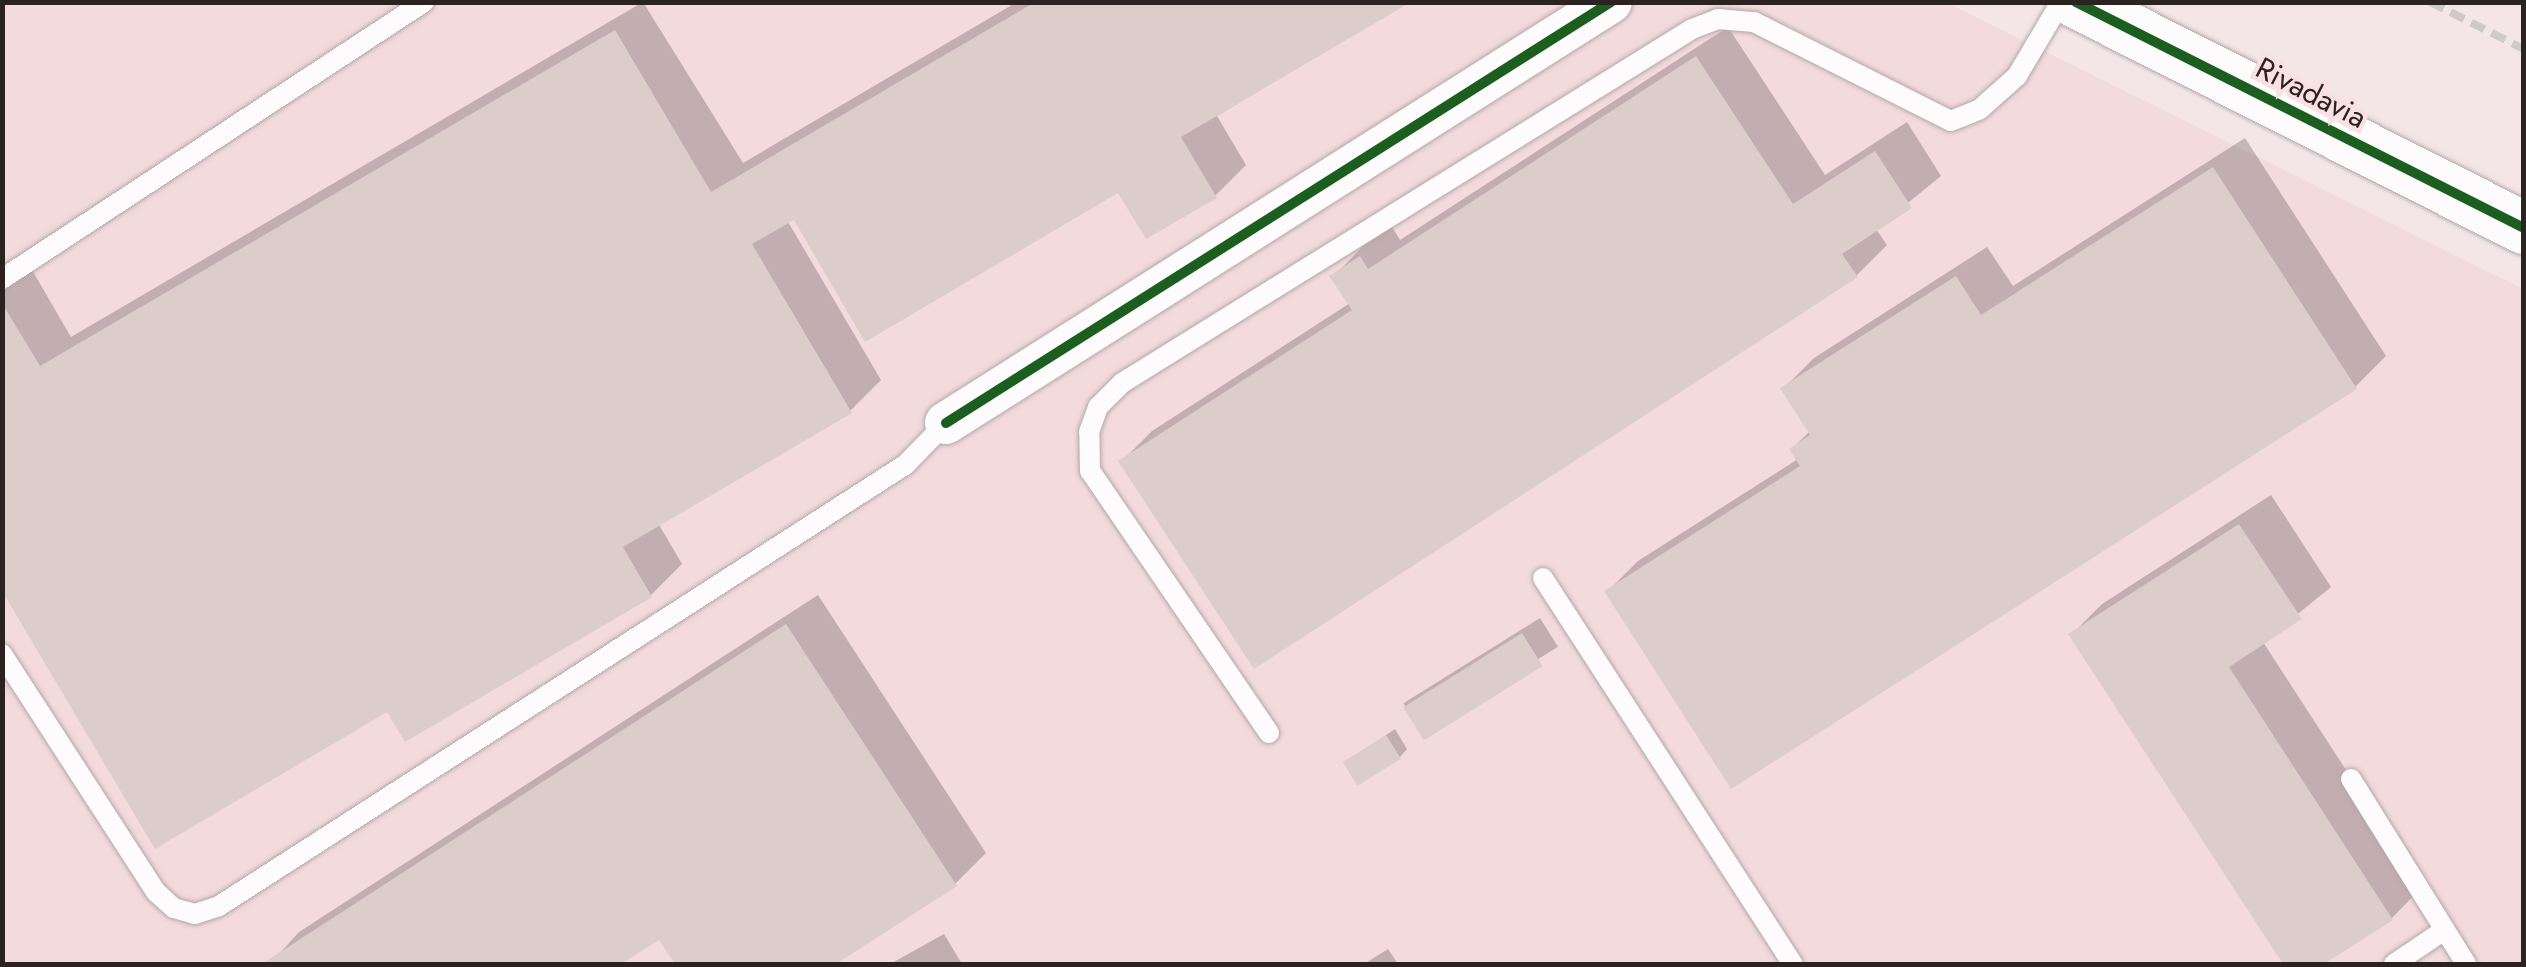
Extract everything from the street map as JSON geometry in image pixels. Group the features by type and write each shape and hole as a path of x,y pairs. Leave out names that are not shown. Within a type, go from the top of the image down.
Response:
{"street":[{"path":"946,422 1611,2"},
{"name":"Rivadavia","path":"2076,2 2524,228"}],"lane":[{"path":"2,279 424,2"},
{"path":"1269,733 1090,470 1090,432 1098,407 1122,384 1692,29 1718,19 1754,22 1951,121 1980,109 2017,76 2062,2"},
{"path":"2,654 156,892 174,908 195,914 219,906 905,465 946,422"},
{"path":"1542,578 1794,964"},
{"path":"2351,779 2466,964"},
{"path":"2394,964 2443,931"}],"shaded area":[{"path":"2,3 1948,3 2523,289 2523,964 3,964"}],"building":[{"path":"1035,2 1411,2 1181,137 1217,198 1146,239 1118,193 865,342 794,220 752,244 852,413 623,547 652,597 405,742 387,712 155,849 2,591 2,303 40,366 615,30 711,192"},
{"path":"1696,56 1793,204 1875,151 1912,208 1842,254 1858,277 1254,669 1118,461 1352,310 1329,276 1360,256 1368,269"},
{"path":"2213,167 2357,389 1731,789 1604,591 1800,466 1789,449 1810,435 1780,388 1956,276 1981,315"},
{"path":"2239,524 2302,619 2229,667 2393,920 2324,964 2283,964 2068,634"},
{"path":"786,624 957,886 836,964 675,964 659,940 621,964 265,962"},
{"path":"1522,633 1543,666 1424,740 1403,707"},
{"path":"1386,735 1401,759 1358,786 1343,762"}],"railway":[{"path":"2430,2 2524,49"}],"cycle path":[{"path":"946,423 1611,2"},
{"path":"2076,2 2524,228"}]}
